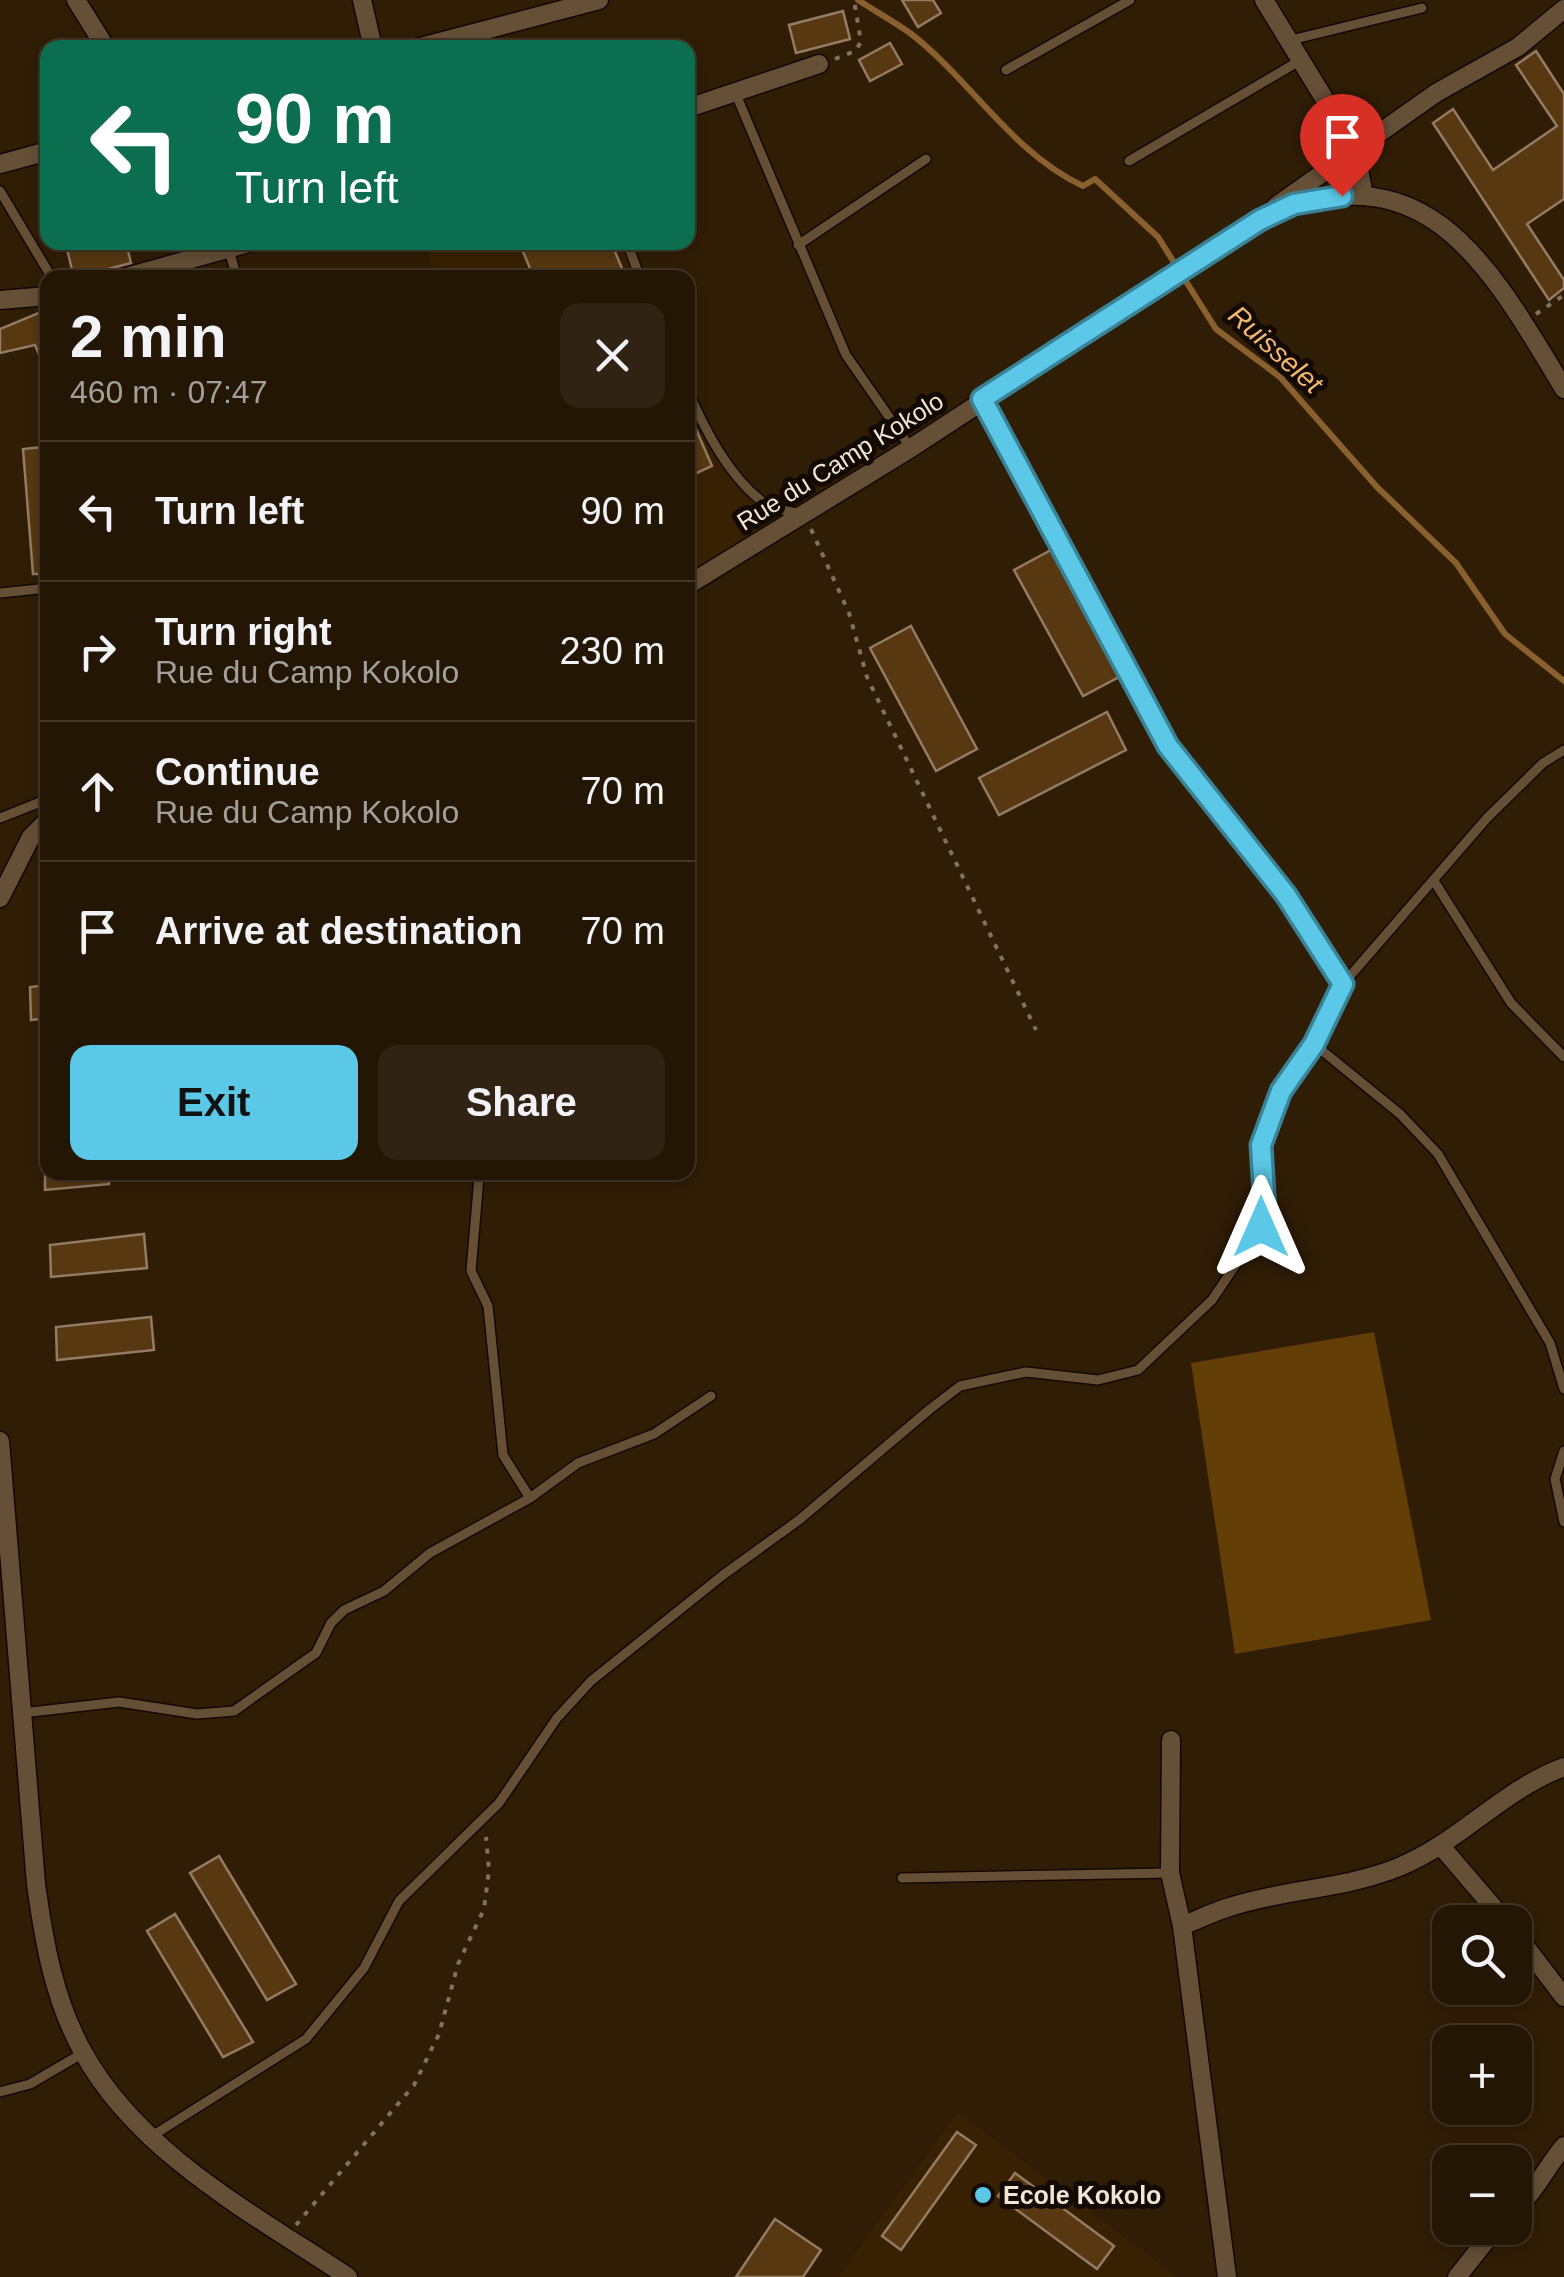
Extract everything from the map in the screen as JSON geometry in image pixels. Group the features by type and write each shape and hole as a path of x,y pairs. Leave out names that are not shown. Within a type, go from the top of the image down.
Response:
{"street":[{"path":"76,0 101,40"},
{"path":"362,0 371,40"},
{"path":"447,40 599,0"},
{"path":"1264,0 1356,149 1364,196"},
{"path":"1260,220 1436,92 1518,47 1564,9"},
{"path":"695,106 819,64"},
{"path":"0,164 40,154"},
{"path":"1260,220 1321,197 1364,196 1400,203 1439,222 1477,255 1564,389"},
{"name":"Rue du Camp Kokolo","path":"695,581 911,448 1260,220"},
{"path":"149,270 215,250"},
{"path":"0,300 40,297"},
{"path":"0,898 31,837 40,828"},
{"path":"0,1441 45,1949 84,2053 152,2136 201,2177 348,2277"},
{"path":"1171,1740 1170,1873 1182,1926 1227,2277"},
{"path":"1182,1926 1234,1905 1386,1871 1440,1845 1484,1816 1506,1795 1564,1767"},
{"path":"1440,1845 1491,1905"},
{"path":"1532,1956 1564,1998"},
{"path":"1532,2191 1564,2146"},
{"path":"1457,2277 1482,2245"}],"lane":[{"path":"1006,70 1130,0"},
{"path":"1290,40 1422,8"},
{"path":"1128,161 1303,59"},
{"path":"735,92 846,355 911,448"},
{"path":"798,245 926,159"},
{"path":"0,191 47,270"},
{"path":"982,399 1168,746 1286,895 1343,984"},
{"path":"695,408 734,472 766,506 804,514"},
{"path":"0,593 40,589"},
{"path":"152,2136 306,2039 364,1968 399,1900 484,1820 557,1718 620,1655 799,1520 960,1386 1026,1372 1098,1380 1138,1370 1212,1300 1261,1227 1265,1210 1261,1145 1281,1091 1314,1044 1343,984 1487,818 1543,763 1564,750"},
{"path":"0,818 40,803"},
{"path":"1434,881 1512,1003 1564,1058"},
{"path":"1314,1044 1400,1114 1438,1154 1550,1344 1564,1389"},
{"path":"479,1180 471,1270 488,1306 504,1455 530,1498"},
{"path":"22,1713 119,1702 197,1714 234,1711 316,1653 331,1624 344,1610 384,1591 430,1554 530,1498 578,1464 654,1434 711,1396"},
{"path":"1564,1451 1555,1480 1564,1522"},
{"path":"902,1878 1170,1873"},
{"path":"0,2092 30,2084 84,2053"}],"path":[{"path":"819,64 842,57 861,42 854,0"},
{"path":"1524,323 1564,295"},
{"path":"804,514 849,613 868,677 1036,1030"},
{"path":"286,2236 414,2085 439,2034 458,1964 484,1909 489,1870 484,1820"}],"shaded area":[{"path":"437,250 630,250 637,270 435,270 427,254"},
{"path":"695,403 734,472 766,506 777,526 695,572"},
{"path":"1374,1332 1431,1620 1235,1654 1191,1363"},
{"name":"Ecole Kokolo","path":"958,2112 1177,2277 838,2277"}],"building":[{"path":"902,0 933,0 941,13 918,27"},
{"path":"843,11 850,39 796,53 789,25"},
{"path":"890,43 902,64 870,81 859,60"},
{"path":"1536,51 1564,94 1564,199 1527,224 1564,280 1564,288 1549,300 1433,123 1453,109 1493,170 1557,126 1516,65"},
{"path":"67,250 128,250 131,263 104,270 72,270"},
{"path":"522,250 614,250 623,270 531,270"},
{"path":"40,312 40,357 35,345 0,353 0,329"},
{"path":"695,427 712,466 695,474"},
{"path":"40,447 40,574 33,574 23,449"},
{"path":"1053,549 1121,676 1083,696 1014,570"},
{"path":"911,626 977,749 936,771 870,648"},
{"path":"1107,712 1126,750 999,815 979,778"},
{"path":"40,986 40,1019 31,1020 30,987"},
{"path":"45,1180 109,1180 109,1184 45,1190"},
{"path":"144,1234 147,1268 51,1277 50,1245"},
{"path":"151,1317 154,1350 57,1360 56,1327"},
{"path":"219,1856 296,1984 267,2000 190,1873"},
{"path":"175,1914 253,2042 223,2057 147,1931"},
{"path":"957,2132 976,2145 901,2250 882,2236"},
{"path":"1015,2173 1114,2246 1097,2269 998,2196"},
{"path":"775,2219 821,2250 803,2277 736,2277"}],"waterway":[{"name":"Ruisselet","path":"858,0 932,51 1034,155 1083,186 1095,179 1158,237 1216,329 1280,377 1377,487 1456,563 1505,634 1564,681"}],"place":[{"name":"Ecole Kokolo","path":"983,2195"}],"route":[{"path":"1261,1227 1265,1210 1261,1145 1281,1091 1314,1044 1343,984 1308,924 1168,746 982,399 1260,220 1294,204 1342,196"}]}
